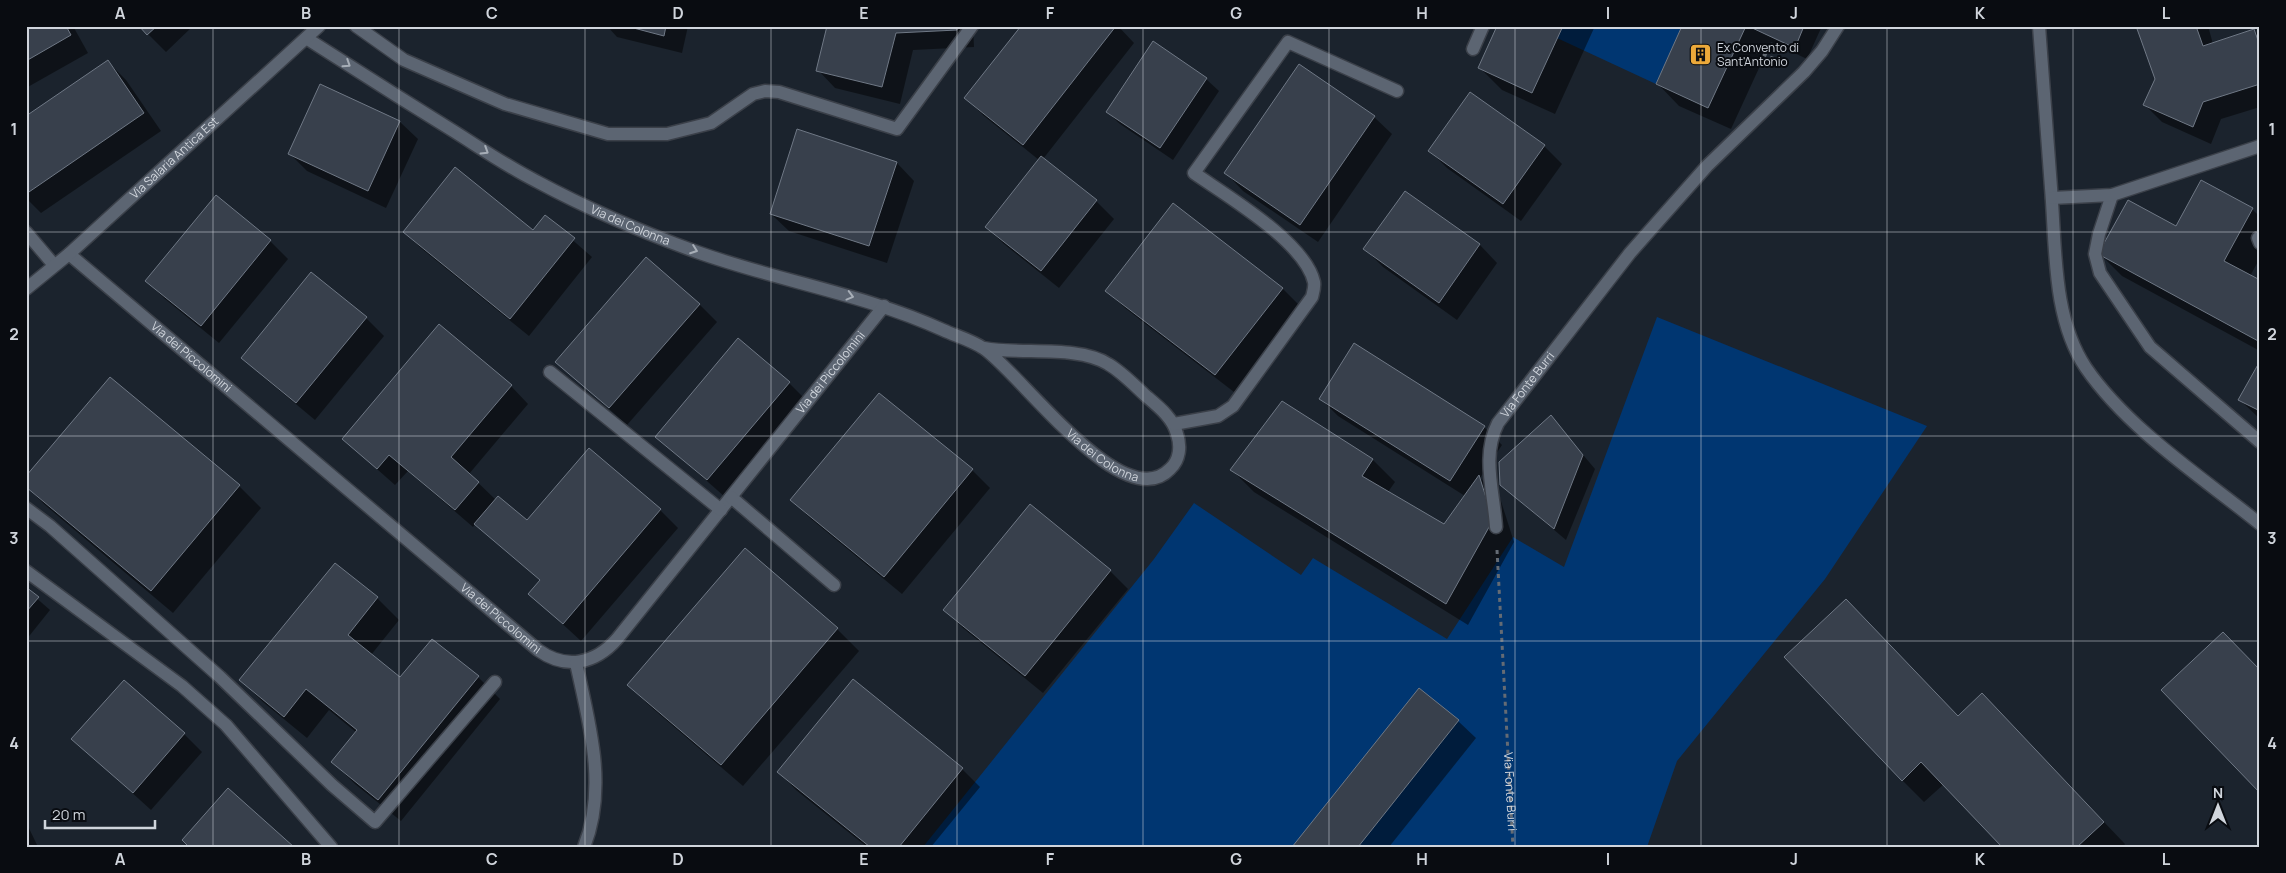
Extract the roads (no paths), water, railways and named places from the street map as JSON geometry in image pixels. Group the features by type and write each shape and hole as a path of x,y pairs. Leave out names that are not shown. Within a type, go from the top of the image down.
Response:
{"street":[{"name":"Via Salaria Antica Est","path":"26,289 69,254 319,26"},
{"path":"356,26 404,60 505,104 608,134 667,134 710,123 753,94 765,91 779,92 897,128 972,26"},
{"path":"1473,49 1483,26"},
{"name":"Via Fonte Burri","path":"1496,527 1488,455 1490,440 1498,423 1630,253 1707,166 1804,72 1822,51 1838,26"},
{"path":"2040,26 2057,265 2064,310 2076,350 2085,366 2111,400 2127,416 2260,524"},
{"name":"Via dei Colonna","path":"306,38 494,157 574,200 698,252 771,275 884,306 984,348 1020,353 1078,353 1094,357 1122,375 1174,424 1179,439 1179,453 1175,464 1167,473 1156,478 1126,475 1109,466 1053,418 984,348"},
{"path":"1174,424 1218,416 1233,406 1312,297 1314,284 1302,260 1279,234 1194,173 1288,42 1397,91"},
{"path":"2052,198 2112,196 2259,147"},
{"path":"2112,196 2094,254 2100,273 2150,347 2260,442"},
{"path":"26,232 54,266"},
{"name":"Via dei Piccolomini","path":"69,254 538,650 555,660 576,663 594,658 609,648 884,306"},
{"path":"550,372 720,510"},
{"path":"731,498 834,585"},
{"path":"26,508 50,526 220,677 332,785 376,822 495,682"},
{"path":"26,571 182,686 226,725 331,847"},
{"path":"576,663 591,733 596,776 594,804 584,847"}],"place":[{"name":"Ex Convento di Sant'Antonio","path":"1701,55"}]}
